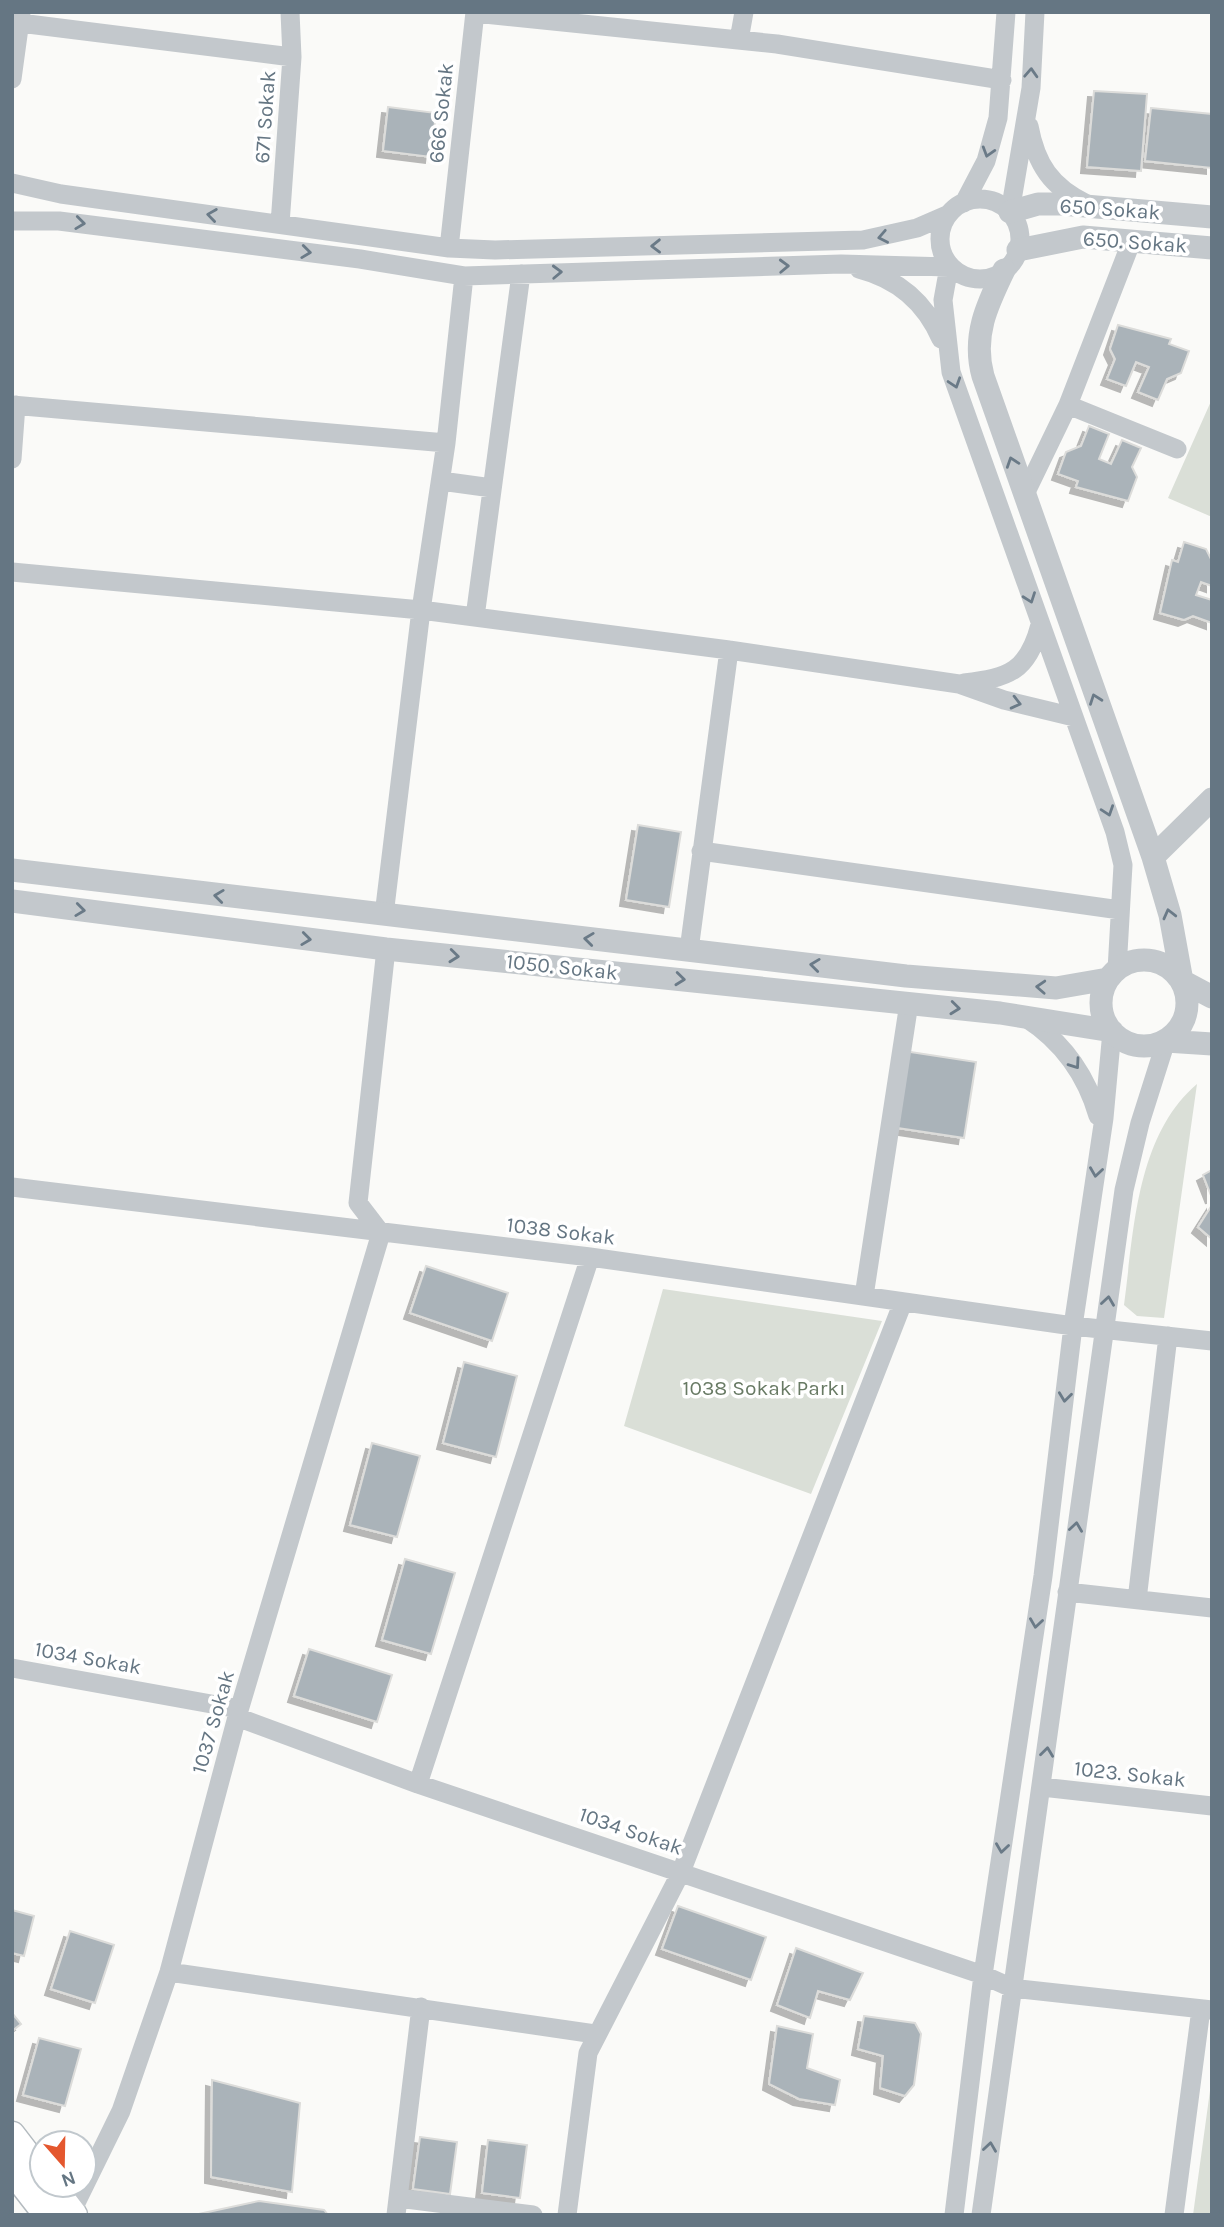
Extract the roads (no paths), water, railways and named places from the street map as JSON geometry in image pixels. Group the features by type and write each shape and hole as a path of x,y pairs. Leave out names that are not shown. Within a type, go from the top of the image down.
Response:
{"main road":[{"path":"23,2154 66,2214"}],"street":[{"name":"671 Sokak","path":"281,224 292,57 289,12"},
{"path":"739,40 744,12"},
{"path":"964,203 986,161 998,118 1006,12"},
{"path":"1010,212 1027,115 1035,12"},
{"path":"475,13 739,40 1002,80"},
{"name":"666 Sokak","path":"449,248 475,13"},
{"path":"12,79 21,18 292,57"},
{"path":"1027,115 1033,148 1048,178 1066,195 1091,206"},
{"path":"12,183 61,194 449,248 495,250 863,240 917,228 947,215 964,203 981,199 994,201 1010,212 1020,231 1018,250 1004,270 981,323 979,362 1153,857 1170,915 1187,998 1181,1026 1166,1041 1140,1123 1124,1190 981,2215"},
{"name":"650 Sokak","path":"1010,212 1038,204 1212,217"},
{"path":"947,215 940,240 949,267 943,300 947,352"},
{"path":"12,221 59,221 360,258 464,275 841,264 949,267 969,277 982,279 1004,270"},
{"name":"650. Sokak","path":"1018,250 1083,237 1212,248"},
{"path":"1024,496 1069,405 1132,240"},
{"path":"841,264 879,274 903,288 933,322 947,352 967,422 1074,717 1123,865 1113,974 1101,1002 1103,1015 1112,1031 1130,1044 1144,1046 1166,1041 1212,1044"},
{"path":"475,617 521,274"},
{"path":"384,915 421,610 446,443 464,275"},
{"path":"12,459 14,405 446,443"},
{"path":"1069,405 1177,449"},
{"path":"441,481 492,488"},
{"path":"12,572 421,610 729,650 959,684 1004,700 1074,717"},
{"path":"959,684 1001,677 1018,666 1033,652 1040,625"},
{"path":"689,950 729,650"},
{"path":"1153,857 1212,799"},
{"path":"701,851 1119,910"},
{"name":"1050. Sokak","path":"12,870 1016,986 1056,988 1113,974"},
{"name":"1050. Sokak","path":"12,901 386,949 909,1003 1112,1031"},
{"path":"381,1233 358,1203 386,949"},
{"path":"1113,974 1133,961 1147,960 1161,964 1182,981 1212,997"},
{"path":"864,1296 909,1003"},
{"path":"1026,1018 1041,1028 1070,1057 1093,1096 1102,1128"},
{"path":"954,2215 983,1975 1043,1576 1073,1326 1102,1128 1112,1031"},
{"name":"1038 Sokak","path":"12,1187 590,1257 1073,1326 1212,1341"},
{"name":"1037 Sokak","path":"66,2214 121,2111 169,1972 238,1713 381,1233"},
{"path":"418,1784 590,1257"},
{"path":"567,2215 588,2053 595,2034 681,1872 903,1302"},
{"path":"1137,1600 1168,1336"},
{"path":"1068,1592 1212,1608"},
{"name":"1034 Sokak","path":"12,1668 238,1713 418,1784 983,1975 1012,1988 1207,2009"},
{"name":"1023. Sokak","path":"1042,1787 1212,1806"},
{"path":"169,1972 595,2034"},
{"path":"421,2007 397,2207 533,2215"},
{"path":"1174,2215 1207,2009"},
{"path":"98,2147 104,2143"}],"park label":[{"name":"1038 Sokak Parkı","path":"764,1388"}]}
